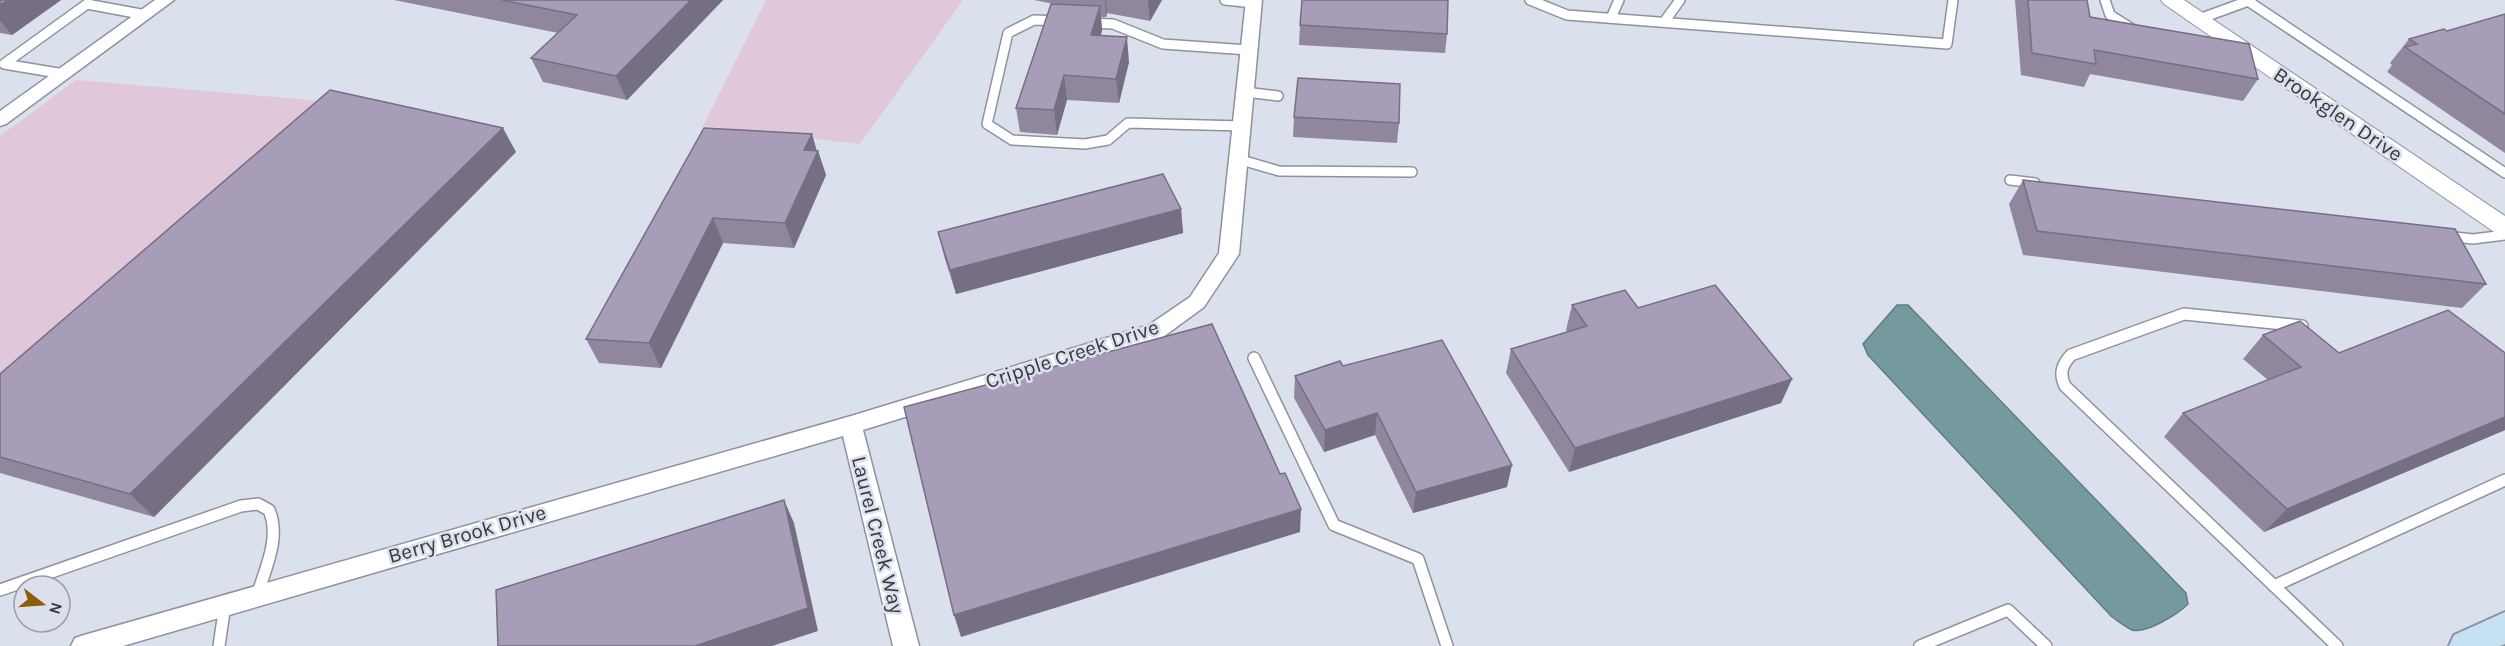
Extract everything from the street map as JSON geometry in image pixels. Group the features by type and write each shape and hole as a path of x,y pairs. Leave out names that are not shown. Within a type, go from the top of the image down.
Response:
{"main road":[{"path":"2466,646 2505,627"}],"street":[{"path":"0,120 166,0"},
{"name":"Brookglen Drive","path":"2171,0 2199,19 2222,43 2505,228"},
{"name":"Cripple Creek Drive","path":"850,424 1156,331 1197,302 1229,254 1253,2"},
{"name":"Berry Brook Drive","path":"84,646 850,424"},
{"name":"Laurel Creek Way","path":"850,424 906,646"}],"lane":[{"path":"1225,0 1253,2"},
{"path":"1530,0 1567,15 1947,44 1953,0"},
{"path":"1611,18 1619,0"},
{"path":"1664,22 1680,0"},
{"path":"2105,0 2106,9 2112,18 2140,31"},
{"path":"2199,19 2249,1 2505,173"},
{"path":"2,64 87,4 146,15"},
{"path":"1068,22 1034,20 1008,33 987,124 1012,140 1085,144 1108,140 1128,123 1242,126"},
{"path":"1079,22 1113,24 1163,44 1248,50"},
{"path":"2,64 64,74"},
{"path":"1245,92 1278,96"},
{"path":"1238,159 1279,171 1412,172"},
{"path":"2010,180 2046,184"},
{"path":"2438,235 2473,239 2505,235"},
{"path":"2306,327 2184,314 2071,355 2062,365 2060,376 2065,386 2337,646"},
{"path":"1254,358 1334,525 1418,559 1447,646"},
{"path":"2274,586 2505,480"},
{"path":"0,590 241,506 259,504 268,509 274,518 273,540 257,596"},
{"path":"219,646 225,605"},
{"path":"1920,646 2008,610 2046,646"}],"shaded area":[{"path":"766,0 963,0 860,144 703,126"},
{"path":"76,80 357,104 0,420 0,136"},
{"path":"1897,305 1908,305 2186,593 2188,604 2162,622 2145,629 2129,629 2112,617 1868,355 1863,344"}],"building":[{"path":"502,0 691,0 616,76 531,58 577,15"},
{"path":"1302,0 1448,0 1447,34 1300,25"},
{"path":"2028,0 2087,0 2090,17 2249,44 2258,79 2094,50 2096,64 2032,53"},
{"path":"1051,4 1100,6 1091,35 1127,37 1116,79 1064,75 1054,110 1016,108"},
{"path":"2505,14 2505,114 2405,47 2417,44 2409,39 2444,29 2447,31"},
{"path":"1298,78 1400,84 1399,123 1294,117"},
{"path":"330,90 503,128 130,494 0,457 0,374"},
{"path":"704,128 812,134 804,150 818,151 785,223 713,218 649,343 586,339"},
{"path":"1163,174 1181,209 950,270 938,232"},
{"path":"2023,180 2455,229 2486,284 2037,231"},
{"path":"1715,285 1792,379 1575,448 1511,349 1587,326 1572,305 1625,290 1638,308"},
{"path":"2448,310 2505,353 2505,417 2287,509 2183,413 2301,367 2263,335 2300,321 2339,353"},
{"path":"1212,324 1280,474 1285,473 1301,509 954,615 904,407"},
{"path":"1442,340 1512,465 1416,492 1377,413 1325,430 1295,376 1340,361 1343,366"},
{"path":"784,500 808,608 695,646 498,646 496,590"}]}
